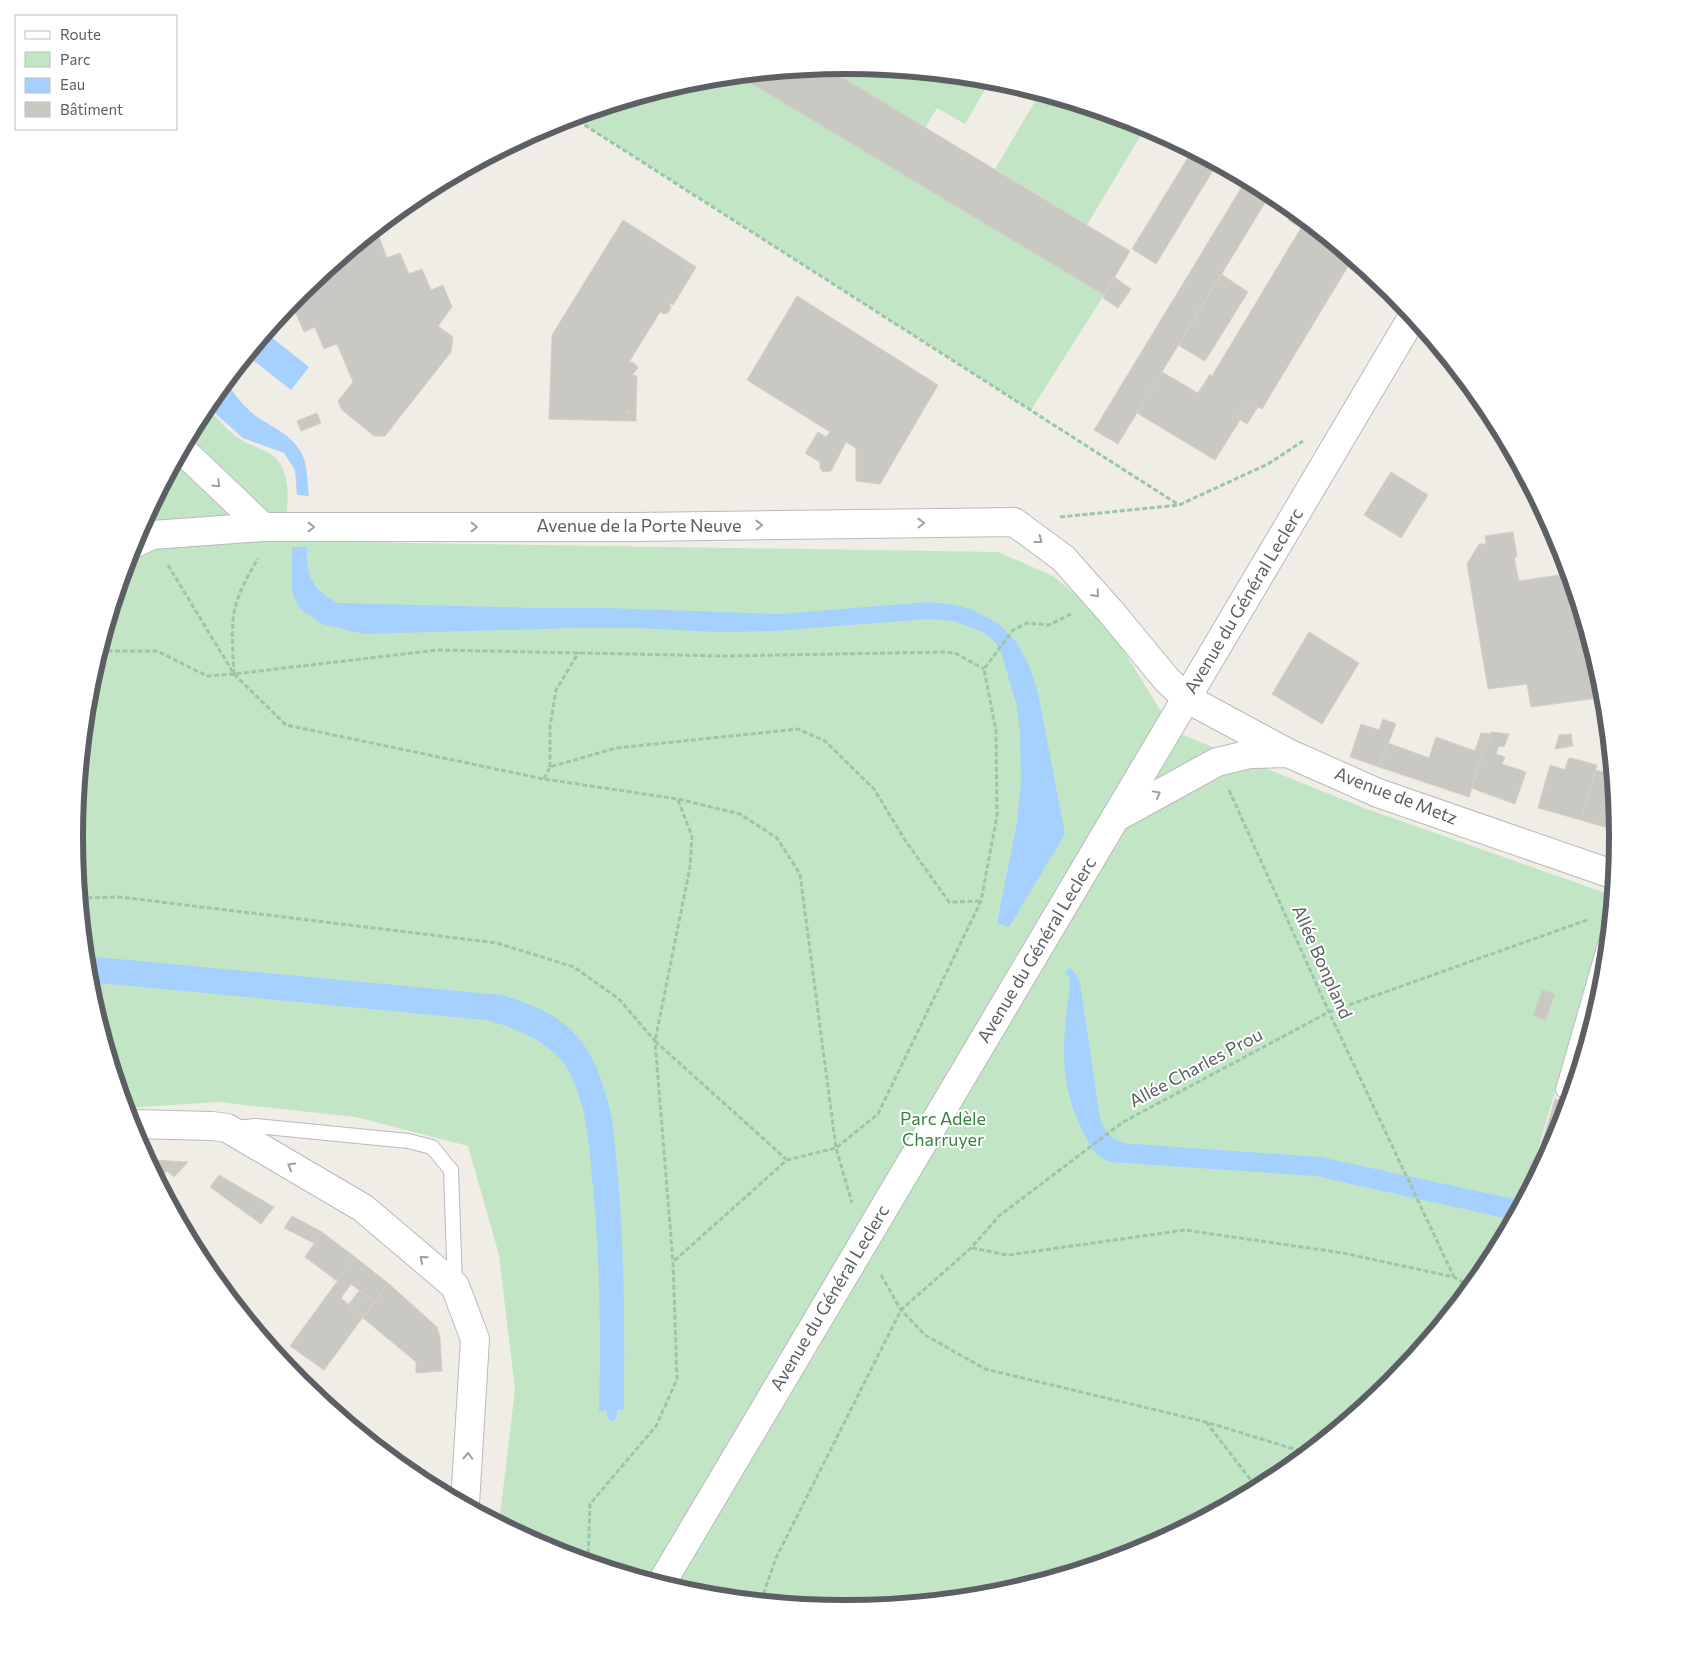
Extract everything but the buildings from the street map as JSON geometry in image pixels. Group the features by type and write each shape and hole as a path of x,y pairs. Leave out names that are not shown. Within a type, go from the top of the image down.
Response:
{"street":[{"name":"Avenue du Général Leclerc","path":"664,1578 1409,322"},
{"path":"186,454 263,527"},
{"path":"1014,522 1063,558 1167,680 1186,698"},
{"name":"Avenue de la Porte Neuve","path":"143,540 263,527 637,527 1014,522"},
{"name":"Avenue de Metz","path":"1186,698 1288,753 1378,792 1609,873"},
{"path":"1115,818 1217,762 1250,754 1288,753"},
{"path":"139,1124 226,1128 364,1208 455,1286 475,1340 465,1498"}],"lane":[{"path":"1566,1091 1563,1090 1598,969"},
{"path":"226,1128 266,1127 408,1142 432,1147 451,1170 455,1286"}],"path":[{"path":"580,122 1179,504"},
{"path":"1014,522 1179,504 1268,464 1304,440"},
{"path":"234,674 233,624 236,606 241,590 259,556 263,527"},
{"path":"143,540 157,546 234,674 286,725 544,779 678,799 740,814 777,838 800,874 836,1148 856,1218 861,1245 876,1266 901,1310 925,1335 985,1368 1206,1422 1300,1451"},
{"path":"673,1262 787,1160 836,1148 878,1114 981,901 997,816 996,731 984,669 1011,632 1027,622 1049,626 1076,611 1072,597 1086,583"},
{"path":"106,651 158,651 207,676 438,650 725,656 946,652 955,653 984,669"},
{"path":"544,779 550,767 550,727 556,690 579,652"},
{"path":"550,767 616,748 798,729 825,741 874,789 905,840 949,902 981,901"},
{"name":"Allée Bonpland","path":"1217,762 1329,1012 1454,1277"},
{"path":"588,1555 590,1504 656,1426 677,1379 673,1262 655,1041 690,866 692,836 678,799"},
{"path":"86,898 120,897 497,943 574,967 619,999 655,1041 787,1160"},
{"name":"Allée Charles Prou","path":"901,1310 971,1248 999,1216 1123,1122 1329,1012 1586,922 1591,916"},
{"path":"971,1248 1008,1255 1185,1230 1343,1253 1454,1277 1465,1284"},
{"path":"763,1596 776,1558 901,1310"},
{"path":"1206,1422 1254,1482"}],"green space":[{"path":"842,74 896,75 987,87 965,124 937,108 925,128 841,77"},
{"path":"746,80 1104,295 1031,410 581,122 649,100 698,88"},
{"path":"1037,98 1092,114 1142,133 1087,225 995,169"},
{"name":"Parc Adèle Charruyer","path":"212,413 232,433 243,441 273,455 281,465 286,480 288,498 285,541 998,552 1053,576 1103,617 1173,731 1364,808 1607,894 1605,915 1531,1176 1481,1261 1452,1302 1386,1377 1350,1411 1271,1472 1184,1522 1092,1560 995,1586 946,1594 896,1599 797,1599 747,1594 698,1586 601,1560 554,1542 500,1517 515,1390 499,1255 468,1146 356,1117 218,1102 133,1108 109,1035 98,986 90,937 83,837 90,737 109,639 141,545 162,499"}],"water":[{"path":"271,337 309,367 291,390 252,359"},
{"path":"230,387 252,413 282,432 298,447 302,454 309,496 297,495 295,470 284,453 243,438 214,410"},
{"path":"292,547 307,547 308,566 312,581 322,593 338,603 607,608 779,614 929,602 956,605 975,611 1000,625 1015,640 1029,665 1038,693 1065,834 1009,927 997,923 1017,822 1021,782 1020,734 1017,707 1002,655 996,643 983,632 954,621 928,619 774,631 718,632 636,628 574,628 364,634 322,624 301,610 292,590"},
{"path":"93,957 501,995 526,1003 564,1024 578,1037 589,1053 606,1094 612,1119 619,1191 623,1264 624,1410 599,1411 599,1271 588,1139 578,1092 564,1063 553,1052 521,1032 485,1020 97,983"},
{"path":"1070,967 1080,983 1100,1118 1105,1130 1117,1140 1134,1144 1320,1157 1517,1200 1507,1219 1315,1176 1110,1162 1104,1159 1093,1150 1088,1142 1076,1117 1068,1089 1064,1047 1070,978 1065,973"}],"waterway":[{"path":"612,1397 612,1416"}]}
